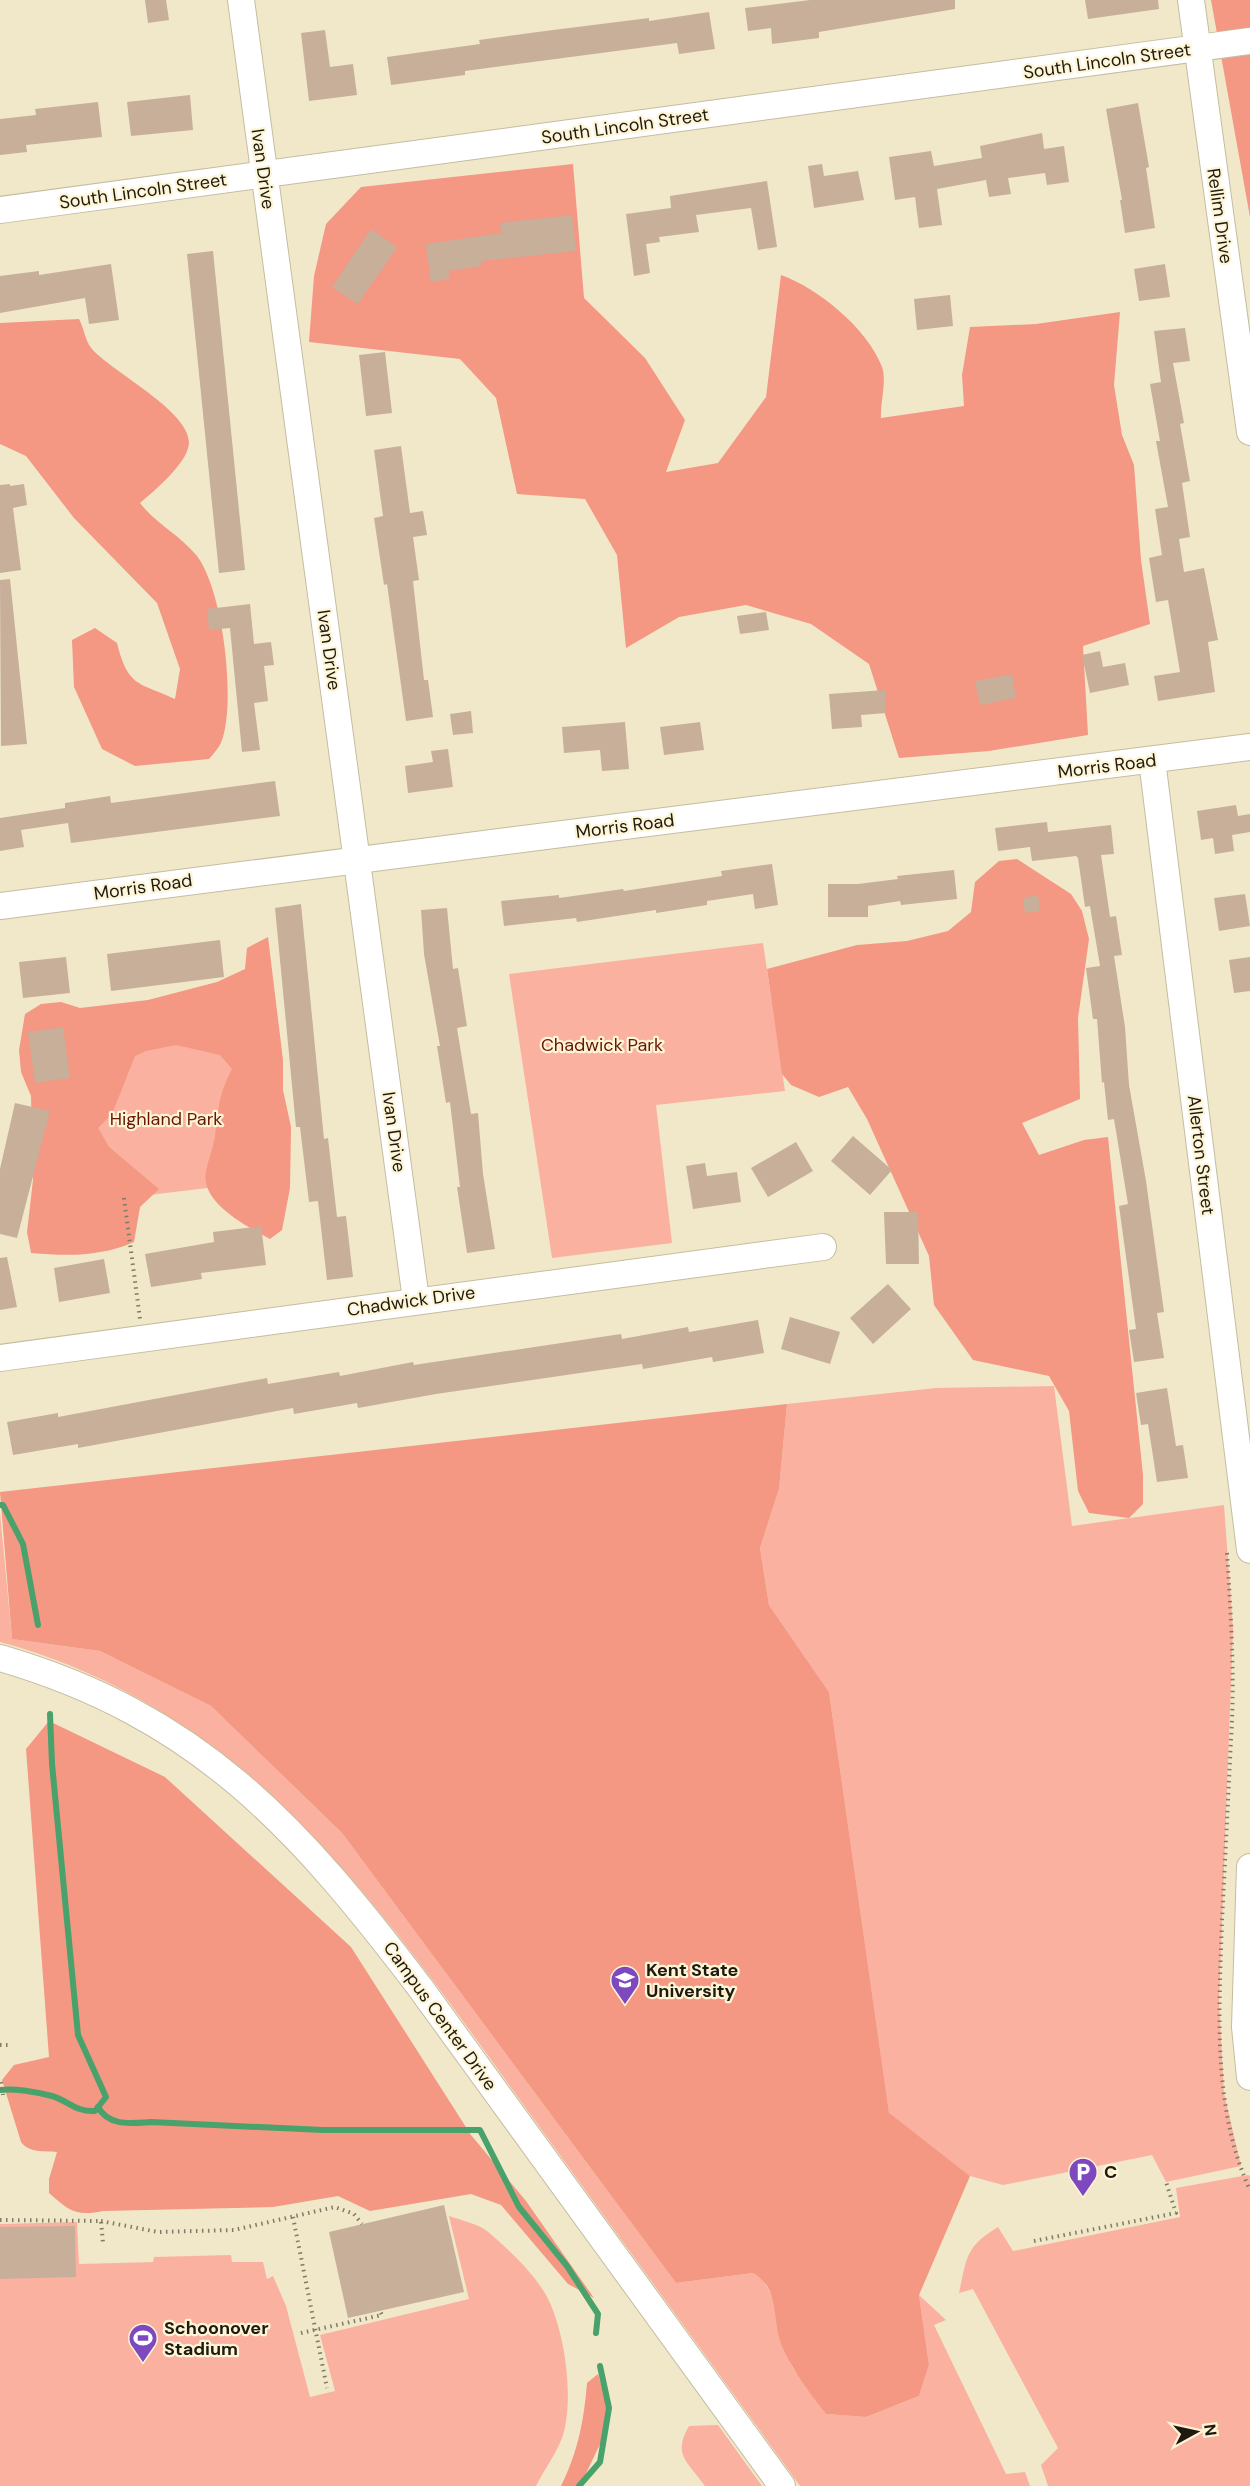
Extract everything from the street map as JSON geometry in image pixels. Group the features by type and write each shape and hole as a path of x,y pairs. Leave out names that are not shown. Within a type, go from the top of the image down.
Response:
{"street":[{"name":"Ivan Drive","path":"242,0 416,1300"},
{"name":"Rellim Drive","path":"1191,0 1250,432"},
{"name":"South Lincoln Street","path":"0,210 1250,41"},
{"name":"Morris Road","path":"0,906 357,858 820,804 1250,747"},
{"name":"Allerton Street","path":"1152,760 1238,1551"},
{"name":"Chadwick Drive","path":"0,1358 416,1300 823,1247"},
{"name":"Campus Center Drive","path":"0,1658 69,1680 116,1701 158,1724 221,1768 254,1795 321,1862 419,1986 782,2486"},
{"path":"1250,1867 1245,1992 1250,2077"}],"path":[{"path":"124,1198 141,1326"},
{"path":"1238,1551 1219,2002 1224,2093 1234,2145 1250,2190"},
{"path":"0,2045 10,2045"},
{"path":"1,2082 3,2095"},
{"path":"1034,2241 1176,2213 1166,2182"},
{"path":"0,2220 101,2221 158,2232 234,2230 335,2207 354,2214 362,2224"},
{"path":"293,2217 327,2388"},
{"path":"101,2221 103,2243"},
{"path":"302,2332 382,2315 380,2311"}],"green space":[{"name":"Chadwick Park","path":"763,943 785,1091 656,1105 672,1243 552,1258 509,974"},
{"name":"Highland Park","path":"206,1027 244,1063 232,1185 116,1199 82,1141 124,1028"},
{"path":"1054,1386 1072,1526 1224,1505 1233,1629 1219,2002 1224,2093 1241,2166 1166,2182 1152,2155 1003,2185 970,2176 889,2114 829,1692 769,1605 760,1548 779,1489 787,1404 936,1388"},
{"path":"0,1513 12,1639 100,1651 211,1706 342,1833 676,2283 753,2273 762,2278 774,2300 780,2341 793,2368 826,2414 866,2417 919,2396 929,2365 919,2295 946,2320 934,2325 1006,2474 1025,2472 1030,2486 800,2486 430,1977 373,1904 312,1836 246,1773 173,1719 91,1675 0,1642"},
{"path":"1250,2176 1250,2486 1048,2486 1041,2465 1058,2448 973,2289 959,2293 966,2262 973,2247 998,2227 1013,2251 1180,2217 1176,2188"},
{"path":"449,2216 487,2231 503,2245 534,2278 553,2309 563,2345 568,2405 562,2438 536,2486 0,2486 0,2224 77,2222 79,2264 153,2262 154,2257 231,2255 232,2262 263,2262 267,2279 273,2276 286,2306 310,2397 335,2391 320,2335 469,2299"},
{"path":"718,2425 762,2486 705,2486 688,2464 684,2458 682,2444 689,2426"}],"shaded area":[{"path":"1211,0 1250,0 1250,217"},
{"path":"573,164 584,298 645,358 685,420 666,472 718,463 766,397 781,275 826,300 866,338 882,367 884,385 881,418 964,406 962,375 970,327 1036,324 1120,312 1114,385 1122,435 1134,465 1141,560 1150,624 1083,646 1088,735 989,751 899,758 869,664 811,624 746,605 679,617 626,648 617,555 585,499 517,494 496,398 460,359 309,342 314,276 326,224 361,187"},
{"path":"79,319 92,349 164,405 186,431 189,443 183,459 177,468 140,503 197,556 214,594 225,646 228,700 222,740 209,759 135,766 102,749 74,687 72,640 95,628 117,643 130,676 143,685 175,699 180,669 157,603 74,518 26,456 0,444 0,323"},
{"path":"1017,859 1071,894 1082,911 1089,939 1078,1018 1080,1099 1022,1123 1039,1155 1084,1140 1108,1137 1143,1475 1143,1504 1129,1518 1089,1513 1078,1491 1069,1411 1049,1376 973,1360 934,1305 929,1256 867,1119 848,1087 819,1097 791,1085 782,1074 767,969 857,945 907,941 948,931 971,912 975,882 999,861"},
{"path":"268,937 283,1060 283,1090 291,1127 290,1188 282,1230 270,1239 238,1221 210,1194 206,1183 206,1172 214,1141 218,1109 232,1069 220,1055 176,1045 146,1051 135,1056 112,1114 98,1128 109,1147 159,1189 140,1207 134,1242 96,1253 58,1255 31,1253 27,1232 33,1180 31,1096 21,1072 19,1050 25,1014 41,1004 61,1002 80,1008 148,1000 217,982 245,969 247,948"},
{"path":"787,1404 779,1489 760,1548 769,1605 829,1692 889,2113 970,2176 919,2295 929,2365 919,2396 866,2417 826,2414 785,2354 778,2334 771,2295 762,2279 753,2273 676,2283 342,1833 211,1706 100,1651 12,1639 0,1492"},
{"path":"49,1721 165,1777 351,1947 471,2135 526,2201 594,2298 568,2284 501,2205 471,2194 370,2211 338,2196 273,2207 86,2213 67,2208 49,2193 49,2179 57,2152 32,2150 24,2146 2,2080 14,2065 49,2057 26,1749"},
{"path":"598,2374 607,2405 601,2442 580,2486 561,2486 572,2461 579,2436 587,2383"}],"building":[{"path":"145,0 166,0 169,20 148,23"},
{"path":"810,0 955,0 955,9 819,32 819,38 772,44 771,28 748,31 745,8"},
{"path":"1085,0 1158,0 1159,9 1088,19"},
{"path":"709,12 715,49 679,54 677,43 465,71 465,75 391,85 387,57 480,44 479,40"},
{"path":"325,30 330,67 353,64 357,95 309,101 301,33"},
{"path":"190,95 193,130 131,136 127,102"},
{"path":"98,102 102,137 26,145 27,152 0,155 0,119 36,115 35,109"},
{"path":"1138,103 1149,167 1146,168 1155,228 1125,233 1120,200 1122,200 1106,109"},
{"path":"1042,133 1044,149 1064,146 1069,182 1047,185 1045,173 1008,178 1011,194 989,197 986,180 937,189 942,225 919,228 915,197 895,200 889,157 931,151 934,166 982,158 980,146"},
{"path":"822,164 824,176 858,171 864,200 814,208 808,166"},
{"path":"767,181 777,247 758,250 751,208 696,215 699,232 659,237 660,242 646,244 650,273 634,276 626,214 671,208 670,196"},
{"path":"572,215 576,251 481,261 482,266 448,271 450,279 431,282 426,244 501,233 500,223"},
{"path":"371,229 397,247 358,304 332,287"},
{"path":"213,251 245,570 219,573 187,254"},
{"path":"111,264 119,320 89,324 85,298 0,313 0,276 39,271 39,275"},
{"path":"1165,264 1170,297 1139,301 1134,269"},
{"path":"950,295 953,326 917,330 914,299"},
{"path":"1185,328 1190,361 1173,363 1184,423 1180,424 1190,481 1182,483 1190,537 1179,539 1184,572 1204,568 1218,640 1208,642 1215,692 1158,701 1154,676 1180,672 1168,600 1156,602 1149,558 1162,555 1155,509 1168,507 1156,441 1160,441 1150,384 1161,382 1154,331"},
{"path":"385,352 392,413 366,416 359,355"},
{"path":"401,446 410,513 423,511 427,535 413,537 419,580 413,581 424,680 428,680 433,717 406,721 387,584 384,585 374,518 383,516 374,450"},
{"path":"10,484 10,486 24,484 27,505 13,508 21,570 0,573 0,485"},
{"path":"10,579 27,744 1,746 0,580"},
{"path":"250,604 254,644 271,642 274,665 264,666 268,701 254,703 260,750 242,752 230,628 209,630 207,609"},
{"path":"766,612 769,630 740,634 737,616"},
{"path":"1100,651 1103,667 1125,663 1129,685 1090,693 1082,655"},
{"path":"1012,674 1016,698 980,705 975,681"},
{"path":"885,690 886,713 861,715 862,727 832,729 829,694"},
{"path":"471,711 473,733 453,735 450,714"},
{"path":"625,722 629,769 602,771 600,750 564,753 562,727"},
{"path":"700,722 704,750 664,755 660,727"},
{"path":"448,749 453,787 408,793 405,766 433,762 431,751"},
{"path":"275,781 280,816 71,843 68,823 21,830 24,847 0,851 0,818 65,808 65,803 110,796 111,803"},
{"path":"1236,805 1238,816 1250,814 1250,832 1232,835 1234,851 1215,854 1213,838 1201,840 1197,811"},
{"path":"1047,822 1048,832 1111,825 1114,854 1101,855 1110,917 1116,916 1122,955 1114,956 1125,1027 1129,1085 1146,1181 1164,1312 1157,1313 1164,1358 1134,1362 1129,1330 1136,1329 1119,1206 1128,1204 1114,1119 1108,1120 1104,1082 1102,1083 1097,1019 1093,1019 1086,968 1100,966 1090,906 1085,907 1078,858 1076,856 1032,861 1030,847 998,851 995,828"},
{"path":"772,864 778,905 755,909 753,894 707,901 707,905 656,913 656,910 577,922 576,918 504,926 501,901 559,895 559,898 623,889 624,891 722,876 721,871"},
{"path":"954,870 957,899 901,905 900,901 868,906 868,917 828,917 828,884 858,884 898,879 897,876"},
{"path":"1245,894 1250,926 1219,931 1214,898"},
{"path":"1038,895 1040,911 1025,913 1023,898"},
{"path":"301,904 324,1139 328,1138 337,1217 346,1216 353,1277 327,1280 318,1201 309,1202 300,1127 296,1127 275,908"},
{"path":"447,908 453,969 458,968 467,1026 457,1028 471,1114 478,1113 483,1174 495,1249 467,1253 457,1187 460,1187 450,1102 446,1103 437,1046 440,1046 424,954 421,910"},
{"path":"220,940 224,977 111,991 107,954"},
{"path":"66,957 70,993 23,998 19,962"},
{"path":"1250,957 1250,991 1234,993 1229,960"},
{"path":"63,1027 70,1078 35,1083 28,1032"},
{"path":"15,1103 50,1111 17,1238 0,1234 0,1169"},
{"path":"853,1136 892,1170 870,1195 831,1161"},
{"path":"796,1142 813,1171 768,1197 751,1168"},
{"path":"705,1163 707,1176 737,1172 741,1202 693,1209 686,1166"},
{"path":"884,1212 918,1212 919,1264 886,1264"},
{"path":"261,1226 266,1265 201,1273 202,1279 151,1287 145,1254 214,1242 213,1232"},
{"path":"7,1257 17,1307 0,1310 0,1258"},
{"path":"104,1259 110,1293 59,1302 54,1268"},
{"path":"888,1284 911,1309 873,1344 850,1318"},
{"path":"790,1317 840,1332 830,1364 781,1349"},
{"path":"758,1320 764,1353 713,1362 712,1357 643,1369 642,1364 436,1394 358,1408 357,1403 294,1414 293,1408 78,1448 78,1444 13,1455 7,1422 58,1413 58,1417 267,1378 268,1384 339,1372 340,1376 413,1362 414,1365 621,1334 622,1339 688,1327 689,1332"},
{"path":"1167,1388 1176,1446 1183,1445 1188,1478 1157,1482 1148,1424 1141,1425 1136,1393"},
{"path":"444,2205 464,2292 348,2318 329,2232"},
{"path":"75,2226 76,2277 0,2279 0,2227"}],"waterway":[{"path":"0,1505 3,1505 23,1544 38,1625"},
{"path":"0,2090 19,2090 46,2095 88,2111 95,2111 106,2097 78,2035 52,1764 50,1714"},
{"path":"98,2107 108,2118 129,2123 323,2130 480,2130 519,2207 567,2266 598,2314 596,2333"},
{"path":"579,2486 600,2462 609,2408 600,2366"}],"place":[{"name":"Kent State University","path":"625,2006"},
{"name":"C","path":"1083,2198"},
{"name":"Schoonover Stadium","path":"143,2364"}]}
